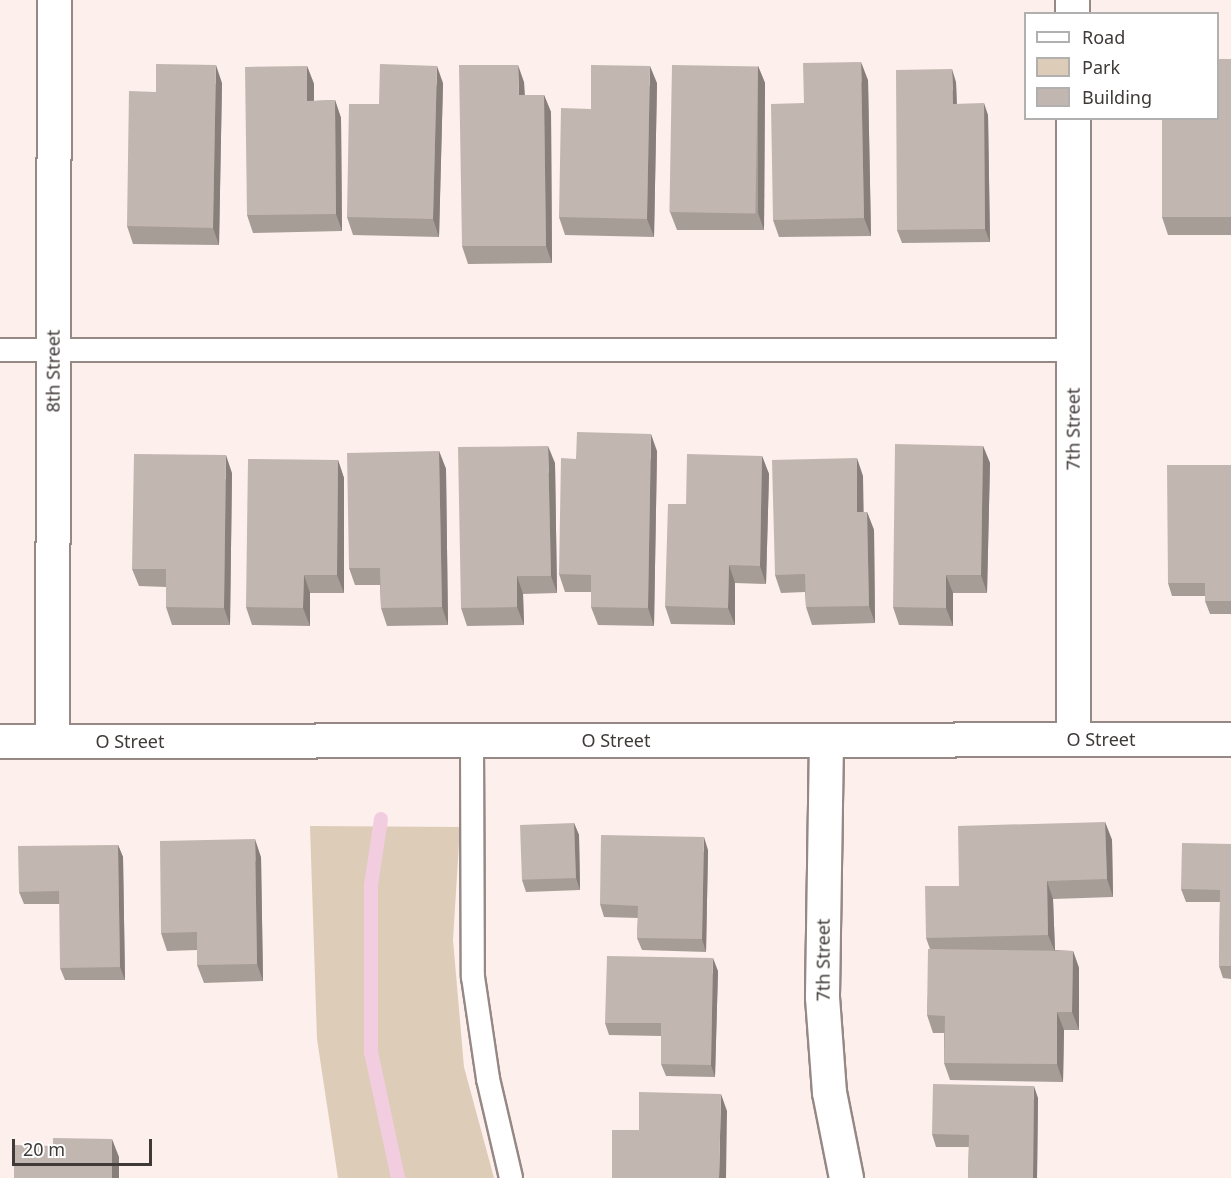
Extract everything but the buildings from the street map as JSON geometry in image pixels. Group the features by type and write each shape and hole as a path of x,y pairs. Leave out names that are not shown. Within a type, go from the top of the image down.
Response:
{"street":[{"name":"8th Street","path":"52,741 54,0"},
{"name":"7th Street","path":"1073,120 1073,739"},
{"name":"O Street","path":"0,741 1231,739"},
{"name":"7th Street","path":"826,740 822,997 829,1092 846,1178"}],"lane":[{"path":"0,350 1073,350"},
{"path":"472,741 473,977 488,1079 511,1178"}],"green space":[{"path":"310,826 460,827 453,940 464,1067 494,1178 338,1178 317,1039"}],"waterway":[{"path":"381,819 371,885 371,1052 398,1178"}]}
